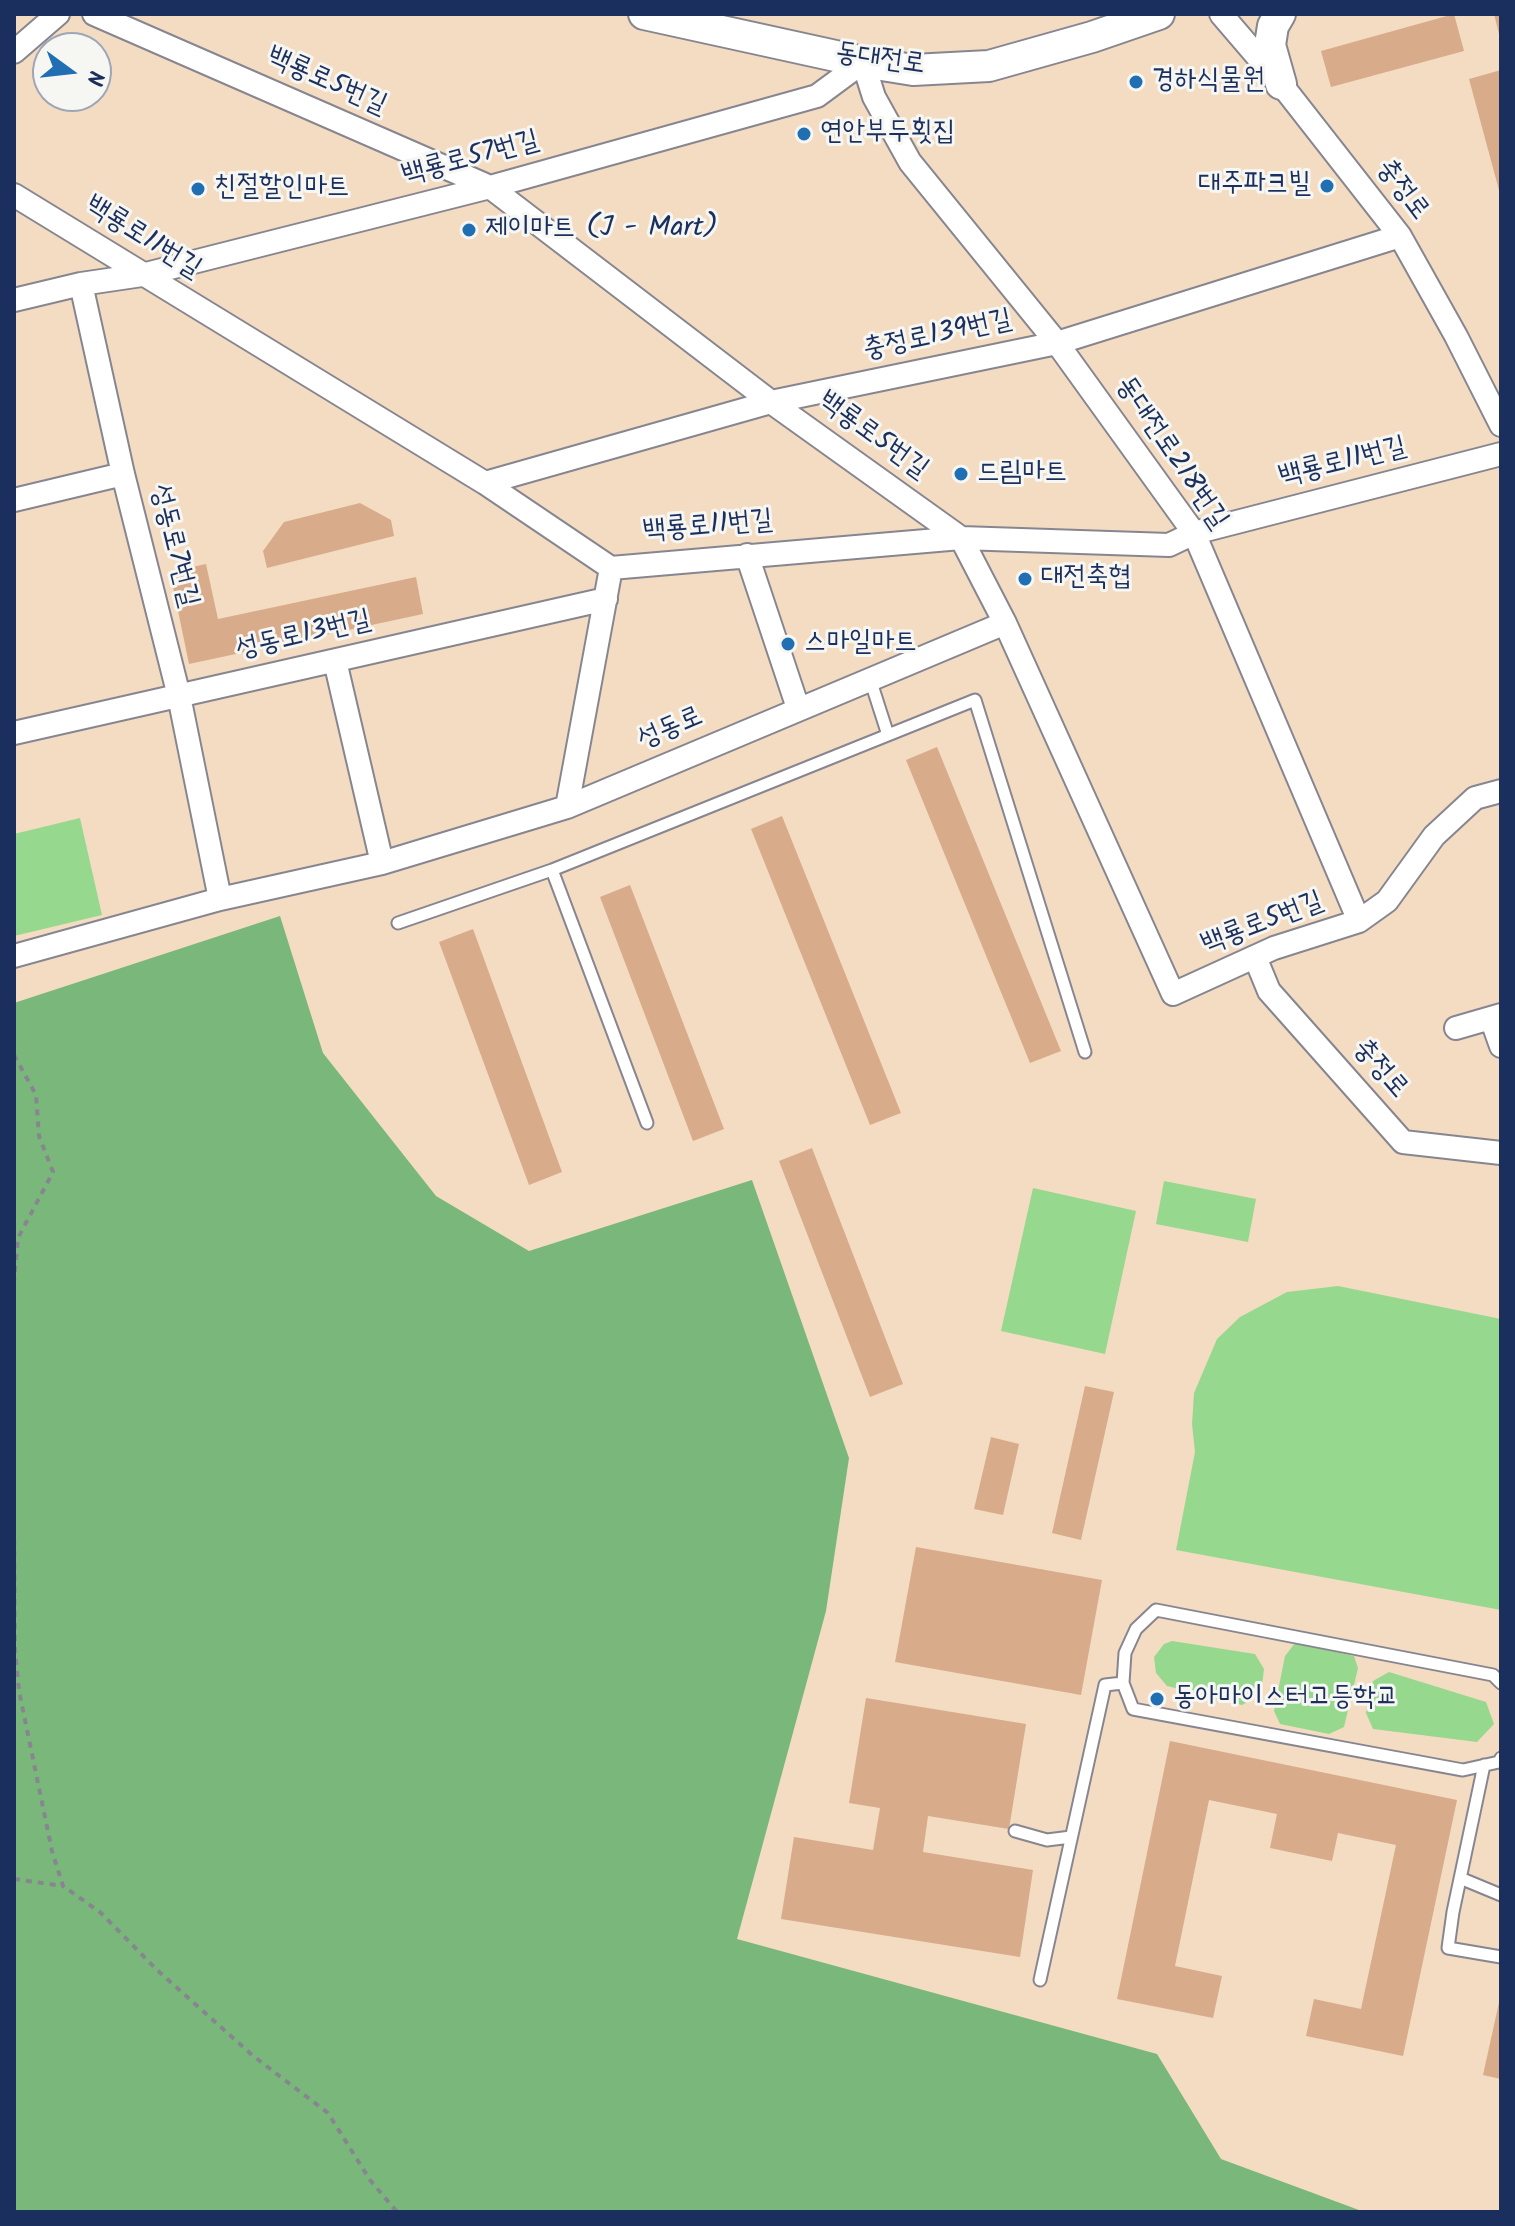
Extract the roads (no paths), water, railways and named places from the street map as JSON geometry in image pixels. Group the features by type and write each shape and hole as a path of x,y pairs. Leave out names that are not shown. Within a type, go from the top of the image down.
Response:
{"main road":[{"name":"동대전로","path":"644,14 913,70 989,66 1159,14"},
{"path":"1092,37 1115,14"},
{"path":"1280,14 1273,26 1270,45 1281,84"}],"street":[{"path":"14,52 58,14"},
{"name":"백룡로5번길","path":"94,14 490,187 771,402 961,538 1005,623 1173,994 1255,957 1359,921 1387,901 1434,836 1475,798 1501,791"},
{"name":"충정로","path":"1221,14 1281,84 1400,236 1501,425"},
{"name":"백룡로57번길","path":"14,300 81,284 142,275 490,187 817,96 863,62"},
{"name":"동대전로218번길","path":"863,62 874,97 910,162 1057,343 1194,533 1359,921"},
{"name":"백룡로11번길","path":"14,195 485,483 611,568 961,538 1169,545 1194,533 1501,454"},
{"name":"충정로139번길","path":"485,483 771,402 1057,343 1400,236"},
{"path":"81,284 123,474"},
{"name":"성동로7번길","path":"14,500 123,474 179,696"},
{"path":"747,555 798,708"},
{"path":"567,807 611,568"},
{"name":"성동로13번길","path":"14,733 606,599"},
{"name":"성동로","path":"14,956 220,899 382,863 567,807 1005,623"},
{"path":"335,661 382,863"},
{"path":"179,696 220,899"},
{"name":"충정로","path":"1255,957 1269,991 1403,1142 1501,1153"},
{"path":"1456,1028 1496,1017 1501,1046"}],"lane":[{"path":"870,678 888,735"},
{"path":"398,923 552,870 975,700 1085,1052"},
{"path":"552,870 647,1123"},
{"path":"1501,1683 1493,1675 1156,1610 1136,1629 1125,1653 1123,1683 1133,1709 1463,1770 1499,1762 1501,1758"},
{"path":"1040,1980 1105,1685 1123,1683"},
{"path":"1484,1765 1448,1948 1501,1957"},
{"path":"1015,1831 1047,1840 1071,1837"},
{"path":"1460,1878 1501,1895"}],"place":[{"name":"경하식물원","path":"1136,82"},
{"name":"연안부두횟집","path":"804,134"},
{"name":"대주파크빌","path":"1327,186"},
{"name":"친절할인마트","path":"198,189"},
{"name":"제이마트 (J - Mart)","path":"469,230"},
{"name":"드림마트","path":"961,474"},
{"name":"대전축협","path":"1025,579"},
{"name":"스마일마트","path":"788,644"},
{"name":"동아마이스터고등학교","path":"1157,1699"}]}
